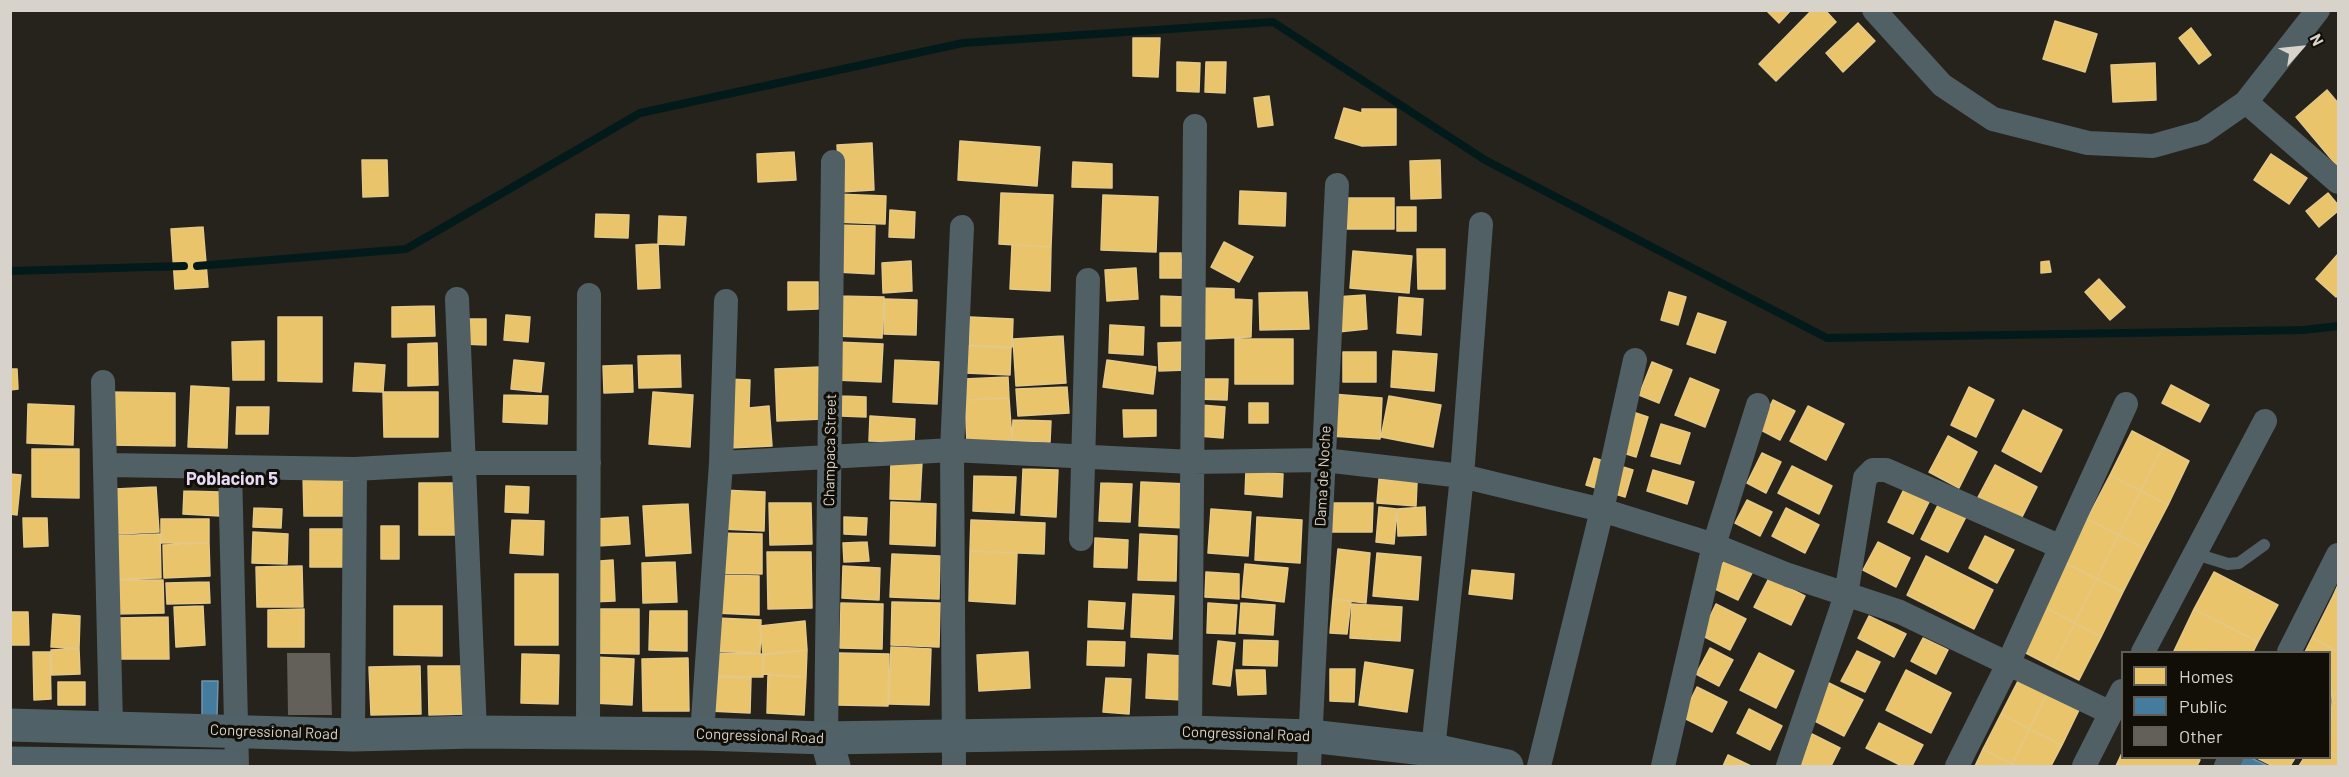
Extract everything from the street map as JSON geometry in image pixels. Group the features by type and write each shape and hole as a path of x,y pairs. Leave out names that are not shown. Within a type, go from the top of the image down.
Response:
{"main road":[{"name":"Congressional Road","path":"10,725 111,726 353,735 475,732 702,734 830,752 955,734 1190,732 1310,751 1433,750 1507,766"},
{"path":"10,763 229,766"}],"street":[{"path":"1874,10 1942,85 1993,119 2088,143 2153,146 2203,132 2246,102 2318,10"},
{"path":"2246,102 2338,182"},
{"path":"1190,732 1195,126"},
{"name":"Champaca Street","path":"830,752 833,162"},
{"name":"Dama de Noche","path":"1310,751 1337,185"},
{"path":"1433,750 1462,476 1481,224"},
{"path":"954,766 952,450 962,227"},
{"path":"1081,539 1088,280"},
{"path":"588,734 589,296"},
{"path":"458,299 475,732"},
{"path":"702,734 721,463 726,301"},
{"path":"1539,766 1602,510 1635,360"},
{"path":"103,382 111,726"},
{"path":"1957,766 2007,666 2126,404"},
{"path":"1663,766 1714,545 1758,405"},
{"path":"2144,651 2265,421"},
{"path":"721,463 952,450 1192,462 1324,460 1462,476 1602,510 1714,545 1846,595 1900,612 2007,666 2111,713"},
{"path":"106,465 355,469 464,463 588,464"},
{"path":"230,468 237,766"},
{"path":"353,735 355,469"},
{"path":"1788,766 1846,595 1865,478 1873,470 1886,470 2061,547"},
{"path":"2290,651 2338,555"},
{"path":"2084,766 2121,693"}],"lane":[{"path":"2196,554 2228,564 2239,563 2264,545"}],"building: Homes":[{"path":"1766,10 1791,10 1779,23"},
{"path":"1812,10 1825,10 1836,22 1776,81 1759,64"},
{"path":"2055,21 2097,34 2085,72 2043,59"},
{"path":"1858,23 1875,41 1843,72 1826,53"},
{"path":"2191,28 2211,55 2199,64 2179,38"},
{"path":"1133,38 1160,38 1158,77 1133,76"},
{"path":"1177,62 1200,63 1199,92 1177,91"},
{"path":"1206,62 1226,62 1225,93 1205,92"},
{"path":"2155,63 2156,100 2113,102 2111,65"},
{"path":"2327,90 2338,103 2338,167 2296,117"},
{"path":"1269,96 1273,125 1258,127 1254,98"},
{"path":"1344,108 1362,113 1362,109 1396,109 1396,145 1362,146 1335,138"},
{"path":"960,141 1040,147 1037,186 958,180"},
{"path":"872,143 874,190 840,192 837,145"},
{"path":"794,152 796,180 758,182 757,154"},
{"path":"2271,154 2307,178 2289,204 2254,180"},
{"path":"362,160 387,160 388,196 363,197"},
{"path":"1440,160 1441,198 1411,199 1410,161"},
{"path":"1073,162 1112,164 1112,188 1072,187"},
{"path":"1240,191 1286,193 1285,226 1239,224"},
{"path":"1001,193 1053,195 1051,247 999,244"},
{"path":"2328,193 2338,205 2338,211 2319,227 2306,211"},
{"path":"836,194 886,196 885,224 835,222"},
{"path":"1103,195 1158,197 1156,252 1101,250"},
{"path":"1340,198 1394,198 1394,229 1340,229"},
{"path":"1397,207 1416,207 1416,231 1397,231"},
{"path":"890,210 915,212 914,238 889,237"},
{"path":"596,214 629,215 628,238 595,237"},
{"path":"659,216 686,217 684,245 658,244"},
{"path":"837,225 875,226 874,274 836,272"},
{"path":"203,227 208,287 175,289 171,229"},
{"path":"1224,242 1253,257 1239,282 1211,267"},
{"path":"658,244 660,288 638,289 636,245"},
{"path":"1012,245 1051,247 1050,291 1010,289"},
{"path":"1417,249 1445,249 1445,289 1418,289"},
{"path":"1353,251 1412,256 1409,293 1350,288"},
{"path":"1160,253 1181,253 1182,278 1160,278"},
{"path":"2338,254 2338,294 2336,297 2316,279"},
{"path":"911,261 912,291 883,293 882,263"},
{"path":"2049,261 2051,272 2041,273 2041,262"},
{"path":"1136,268 1138,299 1107,301 1105,270"},
{"path":"2099,279 2125,307 2110,320 2085,292"},
{"path":"788,282 818,282 818,309 788,310"},
{"path":"1205,288 1234,289 1234,299 1252,300 1251,337 1203,339"},
{"path":"1307,292 1309,329 1260,330 1259,293"},
{"path":"1669,292 1686,297 1678,325 1661,320"},
{"path":"1365,295 1367,329 1338,332 1335,297"},
{"path":"837,296 884,297 882,338 835,336"},
{"path":"1161,296 1185,297 1185,326 1161,326"},
{"path":"1399,297 1423,299 1421,335 1397,333"},
{"path":"885,299 917,300 916,335 884,334"},
{"path":"434,306 435,336 392,337 392,307"},
{"path":"1698,313 1726,322 1715,353 1687,344"},
{"path":"506,315 530,317 528,342 504,340"},
{"path":"278,317 322,317 322,382 278,381"},
{"path":"970,317 1013,319 1012,347 969,345"},
{"path":"464,319 486,319 486,345 463,344"},
{"path":"1110,325 1144,327 1143,355 1109,353"},
{"path":"1063,336 1066,383 1016,386 1013,339"},
{"path":"1235,339 1293,339 1293,384 1235,384"},
{"path":"264,341 264,380 233,380 232,342"},
{"path":"836,342 883,344 881,382 835,380"},
{"path":"1186,342 1187,370 1159,371 1158,343"},
{"path":"437,343 438,385 408,386 408,344"},
{"path":"966,346 1011,348 1010,375 965,373"},
{"path":"1393,351 1437,354 1434,391 1391,387"},
{"path":"1343,352 1376,352 1376,382 1343,382"},
{"path":"680,355 681,387 639,388 638,356"},
{"path":"514,360 544,363 541,392 511,389"},
{"path":"895,360 939,362 937,404 893,402"},
{"path":"1107,360 1156,367 1153,394 1103,387"},
{"path":"1652,362 1672,370 1659,403 1639,395"},
{"path":"355,363 385,365 383,392 353,391"},
{"path":"632,365 633,392 604,393 603,366"},
{"path":"820,367 822,419 777,421 775,369"},
{"path":"10,369 17,369 18,389 10,390"},
{"path":"1008,377 1009,398 965,400 964,379"},
{"path":"1690,378 1719,390 1705,427 1675,415"},
{"path":"727,379 750,380 749,408 769,406 772,446 729,448"},
{"path":"1197,379 1228,379 1227,400 1197,399"},
{"path":"2171,385 2209,405 2200,422 2162,403"},
{"path":"191,386 229,388 227,448 188,447"},
{"path":"1067,387 1069,413 1018,416 1016,389"},
{"path":"1969,387 1994,400 1976,437 1951,425"},
{"path":"109,392 175,393 175,446 109,445"},
{"path":"383,392 438,392 438,437 384,437"},
{"path":"653,392 693,395 690,447 649,444"},
{"path":"1332,394 1382,398 1380,439 1329,436"},
{"path":"504,395 548,396 547,424 503,422"},
{"path":"842,396 866,397 866,417 841,416"},
{"path":"1389,396 1441,405 1433,447 1381,437"},
{"path":"1009,398 1012,440 967,443 965,400"},
{"path":"1773,400 1795,411 1780,440 1759,429"},
{"path":"1249,403 1268,403 1268,423 1249,423"},
{"path":"28,404 74,406 73,445 27,443"},
{"path":"1201,405 1225,407 1223,438 1198,436"},
{"path":"1808,406 1844,424 1826,460 1790,441"},
{"path":"237,407 269,407 268,434 236,434"},
{"path":"1123,410 1156,410 1156,436 1124,437"},
{"path":"2023,410 2062,430 2041,472 2002,451"},
{"path":"1633,412 1648,417 1636,457 1620,452"},
{"path":"870,416 915,419 914,442 869,441"},
{"path":"1013,420 1051,421 1050,442 1012,441"},
{"path":"1661,424 1690,433 1680,464 1651,456"},
{"path":"2132,431 2163,447 2141,491 2110,475"},
{"path":"1948,436 1977,452 1959,488 1929,472"},
{"path":"2163,447 2189,461 2168,505 2141,491"},
{"path":"32,449 79,449 79,498 32,497"},
{"path":"1762,453 1781,462 1766,493 1747,483"},
{"path":"1594,458 1633,470 1625,497 1586,485"},
{"path":"891,461 922,462 920,500 890,499"},
{"path":"1995,465 2037,487 2019,523 1976,501"},
{"path":"1792,466 1832,486 1819,514 1778,493"},
{"path":"1023,469 1058,470 1056,517 1021,515"},
{"path":"1653,470 1694,482 1687,504 1647,491"},
{"path":"1246,471 1283,474 1282,497 1245,494"},
{"path":"10,474 21,475 17,515 10,514"},
{"path":"303,474 349,474 350,516 304,516"},
{"path":"2110,475 2141,491 2119,535 2087,519"},
{"path":"974,476 1016,477 1014,513 973,511"},
{"path":"1379,479 1417,482 1416,506 1377,503"},
{"path":"1141,482 1188,484 1186,528 1139,526"},
{"path":"419,483 460,483 460,535 419,535"},
{"path":"1101,483 1132,484 1130,522 1099,521"},
{"path":"506,486 529,487 528,513 505,512"},
{"path":"156,487 159,532 118,534 115,489"},
{"path":"1905,487 1930,500 1913,534 1888,522"},
{"path":"722,490 765,492 764,531 722,529"},
{"path":"184,491 221,492 220,516 183,514"},
{"path":"2141,491 2168,505 2145,549 2119,535"},
{"path":"1941,499 1968,513 1948,552 1921,539"},
{"path":"1747,500 1772,512 1760,536 1735,523"},
{"path":"891,502 936,504 935,546 890,544"},
{"path":"769,503 811,503 812,544 770,545"},
{"path":"1327,503 1373,503 1372,532 1327,532"},
{"path":"688,504 691,553 646,556 643,506"},
{"path":"1379,507 1397,509 1394,544 1376,542"},
{"path":"1425,507 1426,535 1398,536 1397,509"},
{"path":"254,508 282,509 281,528 253,527"},
{"path":"1786,508 1819,525 1805,553 1772,536"},
{"path":"1211,509 1251,512 1248,556 1208,553"},
{"path":"628,517 630,544 597,546 596,519"},
{"path":"844,517 867,518 866,535 844,534"},
{"path":"1257,517 1302,520 1300,563 1255,560"},
{"path":"23,518 47,518 48,546 24,547"},
{"path":"161,519 209,519 209,543 161,543"},
{"path":"2087,519 2119,535 2097,579 2065,563"},
{"path":"512,520 544,521 543,555 510,553"},
{"path":"971,520 1045,523 1044,554 970,551"},
{"path":"381,526 399,526 399,559 381,559"},
{"path":"310,529 349,529 348,567 310,567"},
{"path":"253,532 288,534 287,564 252,563"},
{"path":"716,533 762,534 762,574 716,573"},
{"path":"160,534 161,578 112,579 111,536"},
{"path":"1140,534 1177,536 1176,581 1138,580"},
{"path":"2119,535 2145,549 2123,592 2097,579"},
{"path":"1985,536 2014,550 1997,583 1969,568"},
{"path":"1095,538 1128,540 1127,568 1094,567"},
{"path":"867,542 869,561 844,562 843,543"},
{"path":"1878,542 1910,558 1896,587 1863,570"},
{"path":"209,543 210,576 164,578 163,545"},
{"path":"1338,549 1370,553 1366,603 1333,599"},
{"path":"970,551 1017,553 1015,604 969,601"},
{"path":"767,552 811,552 812,608 768,609"},
{"path":"1377,553 1421,557 1418,600 1373,596"},
{"path":"892,554 940,556 939,599 890,597"},
{"path":"1926,556 1993,590 1974,629 1907,595"},
{"path":"1725,559 1752,573 1738,600 1711,587"},
{"path":"613,560 615,601 589,602 587,562"},
{"path":"675,562 677,602 643,603 642,563"},
{"path":"2065,563 2097,579 2075,623 2044,607"},
{"path":"1245,564 1288,568 1284,602 1242,597"},
{"path":"302,566 303,607 257,607 256,567"},
{"path":"843,566 880,568 879,600 842,598"},
{"path":"1472,570 1514,574 1512,599 1469,594"},
{"path":"1206,572 1239,574 1239,599 1205,597"},
{"path":"2214,572 2278,605 2258,642 2194,609"},
{"path":"515,574 558,574 558,645 515,645"},
{"path":"715,575 759,576 759,615 715,613"},
{"path":"1769,578 1805,596 1791,625 1754,607"},
{"path":"2097,579 2123,592 2101,637 2075,623"},
{"path":"116,580 163,580 164,613 116,614"},
{"path":"209,582 210,603 167,604 166,583"},
{"path":"2338,585 2338,599 2333,596"},
{"path":"1133,594 1174,596 1172,639 1131,637"},
{"path":"2333,596 2338,599 2338,652 2312,638"},
{"path":"1333,599 1351,601 1347,634 1330,633"},
{"path":"1089,601 1125,603 1123,629 1088,627"},
{"path":"892,602 940,603 939,647 891,645"},
{"path":"841,603 883,604 882,649 840,648"},
{"path":"1208,603 1237,605 1235,634 1207,633"},
{"path":"1241,603 1275,605 1273,635 1239,633"},
{"path":"1352,604 1402,607 1400,641 1350,638"},
{"path":"1716,604 1746,619 1730,650 1701,635"},
{"path":"203,606 205,645 176,647 174,607"},
{"path":"394,606 442,606 442,656 394,655"},
{"path":"2044,607 2075,623 2053,667 2022,651"},
{"path":"304,609 304,647 268,647 268,610"},
{"path":"591,609 639,609 639,654 590,653"},
{"path":"2194,609 2258,642 2254,651 2174,651"},
{"path":"650,611 687,611 687,651 649,650"},
{"path":"10,612 28,612 29,645 10,645"},
{"path":"53,614 80,616 79,648 51,647"},
{"path":"1869,616 1906,634 1894,657 1858,638"},
{"path":"168,617 169,659 117,659 116,618"},
{"path":"717,618 761,620 760,653 715,651"},
{"path":"805,621 807,650 763,654 760,626"},
{"path":"2075,623 2101,637 2079,680 2053,667"},
{"path":"1923,638 1948,650 1936,674 1911,661"},
{"path":"2312,638 2338,652 2338,687 2332,701 2331,651 2306,651"},
{"path":"1244,640 1278,641 1277,666 1243,665"},
{"path":"1088,641 1125,642 1124,666 1087,665"},
{"path":"1218,641 1235,643 1230,686 1213,684"},
{"path":"891,647 931,649 929,705 889,704"},
{"path":"79,648 80,674 52,675 51,650"},
{"path":"1710,648 1733,660 1719,686 1696,674"},
{"path":"807,650 806,677 763,674 764,655"},
{"path":"1857,651 1880,662 1865,692 1841,681"},
{"path":"33,652 50,652 51,699 34,700"},
{"path":"1028,652 1030,688 979,691 977,655"},
{"path":"711,653 763,654 763,677 711,676"},
{"path":"838,653 889,654 888,706 837,705"},
{"path":"1759,653 1794,671 1776,708 1740,690"},
{"path":"522,654 559,655 558,704 521,703"},
{"path":"1148,654 1183,656 1182,700 1146,698"},
{"path":"595,657 634,659 632,705 593,703"},
{"path":"688,658 689,711 643,711 642,659"},
{"path":"1365,662 1413,670 1407,712 1359,705"},
{"path":"420,666 421,714 371,715 369,667"},
{"path":"428,666 466,666 467,714 429,715"},
{"path":"1330,669 1355,669 1354,702 1330,701"},
{"path":"1236,670 1265,670 1266,694 1238,695"},
{"path":"1906,670 1951,693 1931,733 1886,710"},
{"path":"768,675 806,677 804,715 767,713"},
{"path":"710,677 751,678 750,713 709,711"},
{"path":"1106,678 1131,679 1129,714 1103,712"},
{"path":"2019,679 2047,694 2029,729 2001,714"},
{"path":"58,682 85,682 85,705 58,705"},
{"path":"1827,682 1863,700 1844,736 1809,718"},
{"path":"1697,687 1727,702 1712,732 1682,717"},
{"path":"2338,687 2338,705 2332,701"},
{"path":"2047,694 2079,710 2062,745 2029,729"},
{"path":"2332,701 2338,705 2338,756 2331,752"},
{"path":"1749,709 1782,726 1770,750 1737,733"},
{"path":"2001,714 2029,729 2012,764 1983,749"},
{"path":"1879,723 1923,745 1912,766 1902,766 1866,748"},
{"path":"2029,729 2062,745 2051,766 2012,764"},
{"path":"1812,734 1840,748 1831,766 1797,764"},
{"path":"1983,749 2012,764 2010,766 1975,766"},
{"path":"2331,752 2338,756 2338,766 2299,766 2303,759 2331,759"},
{"path":"1728,755 1751,766 1723,766"},
{"path":"2121,755 2121,759 2200,760 2197,766 2116,766"},
{"path":"2259,759 2294,759 2290,766 2273,766"}],"building: Public":[{"path":"202,681 218,681 217,716 202,715"},
{"path":"2232,759 2253,759 2268,766 2228,766"}],"building: Other":[{"path":"287,653 330,653 332,715 288,715"}],"waterway":[{"path":"197,266 406,249 640,113 963,43 1273,22 1485,160 1827,338 2303,330 2338,326"},
{"path":"10,271 184,266"}],"district":[{"name":"Poblacion 5","path":"232,479"}]}
